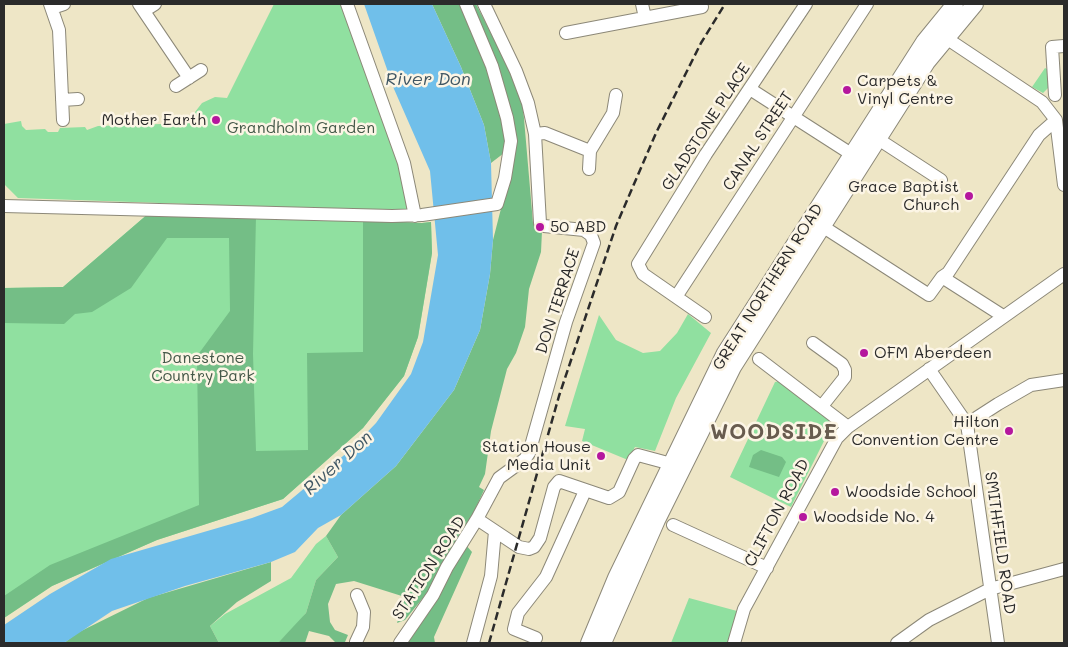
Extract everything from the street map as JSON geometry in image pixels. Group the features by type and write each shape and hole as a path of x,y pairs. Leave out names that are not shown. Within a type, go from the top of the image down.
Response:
{"main road":[{"name":"GREAT NORTHERN ROAD","path":"589,643 606,600 676,468 733,367 822,226 924,42 955,4"},
{"path":"858,158 878,139 928,62 975,4"},
{"name":"GREAT NORTHERN ROAD","path":"603,643 657,520 676,468 725,352 858,158"}],"street":[{"path":"63,120 59,30 51,6 64,4"},
{"path":"155,4 141,8 188,78"},
{"path":"347,4 404,163 418,215"},
{"path":"4,206 418,215 497,204 505,178 511,141 507,118 492,66 466,4"},
{"name":"DON TERRACE","path":"477,520 499,478 525,459 529,453 566,322 594,243 591,235 584,230 544,226 540,223 535,134 524,91 484,4"},
{"path":"642,4 645,18"},
{"name":"GLADSTONE PLACE","path":"676,296 639,269 638,264 641,257 806,4"},
{"name":"CANAL STREET","path":"676,296 867,4"},
{"path":"566,33 702,7"},
{"path":"946,38 1042,102 1056,120 1064,185"},
{"path":"1042,102 1060,95 1052,47 1064,46"},
{"path":"176,86 201,70"},
{"path":"750,89 858,158"},
{"path":"589,169 590,151 613,113 616,95"},
{"path":"62,100 78,99"},
{"path":"822,226 929,295 948,272 1038,134 1056,120"},
{"path":"535,134 545,133 590,151"},
{"path":"878,139 941,180"},
{"name":"CLIFTON ROAD","path":"734,643 744,609 830,450 848,427 1064,274"},
{"path":"942,277 1003,316"},
{"path":"676,296 705,317"},
{"path":"812,342 842,364 845,370 846,377 822,406"},
{"path":"759,358 848,427"},
{"name":"SMITHFIELD ROAD","path":"929,369 967,424 998,643"},
{"path":"967,424 1032,385 1064,380"},
{"name":"STATION ROAD","path":"400,643 433,595 447,567 477,520 522,549 531,549 540,538 556,483 560,482 609,498 616,495 634,459 638,455 676,468"},
{"path":"536,638 514,629 518,613 546,577 585,491"},
{"path":"673,526 767,568"},
{"path":"473,643 491,576 495,531"},
{"path":"897,643 929,620 990,589 1064,570"},
{"path":"357,594 364,612 363,627 357,643"}],"green space":[{"name":"Grandholm Garden","path":"274,4 341,4 399,162 408,209 360,210 18,198 4,184 4,124 21,121 22,126 26,130 45,129 48,132 58,132 60,128 85,127 87,130 98,126 193,123 195,112 202,103 215,97 227,98"},
{"path":"432,4 462,4 484,58 507,138 504,153 491,163 484,125 461,67"},
{"path":"469,4 476,4 509,69 523,107 533,223 542,231 541,252 529,289 525,327 516,353 507,369 491,431 485,474 479,487 484,490 470,521 431,588 405,620 397,623 405,597 354,581 336,584 328,604 330,622 335,630 348,635 345,642 336,643 329,636 309,631 305,643 278,643 306,613 316,580 338,557 326,536 341,515 396,466 454,390 480,330 490,274 493,240 506,189 514,138"},
{"path":"1045,68 1047,69 1049,87 1043,93 1032,87"},
{"name":"Danestone Country Park","path":"149,213 431,222 432,253 418,337 404,376 363,428 283,499 157,540 52,586 4,618 4,288 63,287"},
{"path":"149,213 256,216 253,354 256,451 308,450 307,353 363,352 363,220 431,222 432,253 418,337 404,376 363,428 283,499 157,540 52,586 4,618 4,596 50,565 199,505 197,356 230,311 229,238 167,238 131,288 92,312 75,314 64,324 4,323 4,288 63,287"},
{"path":"688,314 711,333 676,398 655,451 635,447 628,460 582,441 585,429 565,426 599,315 616,340 643,353 660,351 677,333"},
{"path":"782,381 834,421 791,507 730,477 775,382"},
{"path":"761,450 782,457 786,462 779,477 749,467 753,455"},
{"path":"326,536 338,557 316,580 306,613 296,626 278,643 219,643 210,626 225,614 291,578 316,544"},
{"path":"465,544 472,552 434,637 435,643 404,643"},
{"path":"271,562 271,581 237,602 210,626 219,643 64,643 77,633 148,598"},
{"path":"689,598 737,611 728,643 671,643"}],"water":[{"name":"River Don","path":"364,4 432,4 461,67 484,125 491,163 493,240 490,274 480,330 454,390 396,466 341,515 318,528 295,552 271,562 185,586 112,611 64,643 4,643 4,625 50,594 111,559 252,518 282,507 349,451 376,423 411,374 423,342 438,255 430,171 394,89"}],"railway":[{"path":"489,643 559,396 616,226 656,133 701,43 725,4"}],"place":[{"name":"Carpets & Vinyl Centre","path":"847,90"},
{"name":"Mother Earth","path":"216,120"},
{"name":"Grace Baptist Church","path":"969,196"},
{"name":"50 ABD","path":"540,227"},
{"name":"OFM Aberdeen","path":"864,353"},
{"name":"Hilton Convention Centre","path":"1009,431"},
{"name":"Station House Media Unit","path":"601,456"},
{"name":"Woodside School","path":"835,492"},
{"name":"Woodside No. 4","path":"803,517"}],"district":[{"name":"WOODSIDE","path":"774,433"}]}
